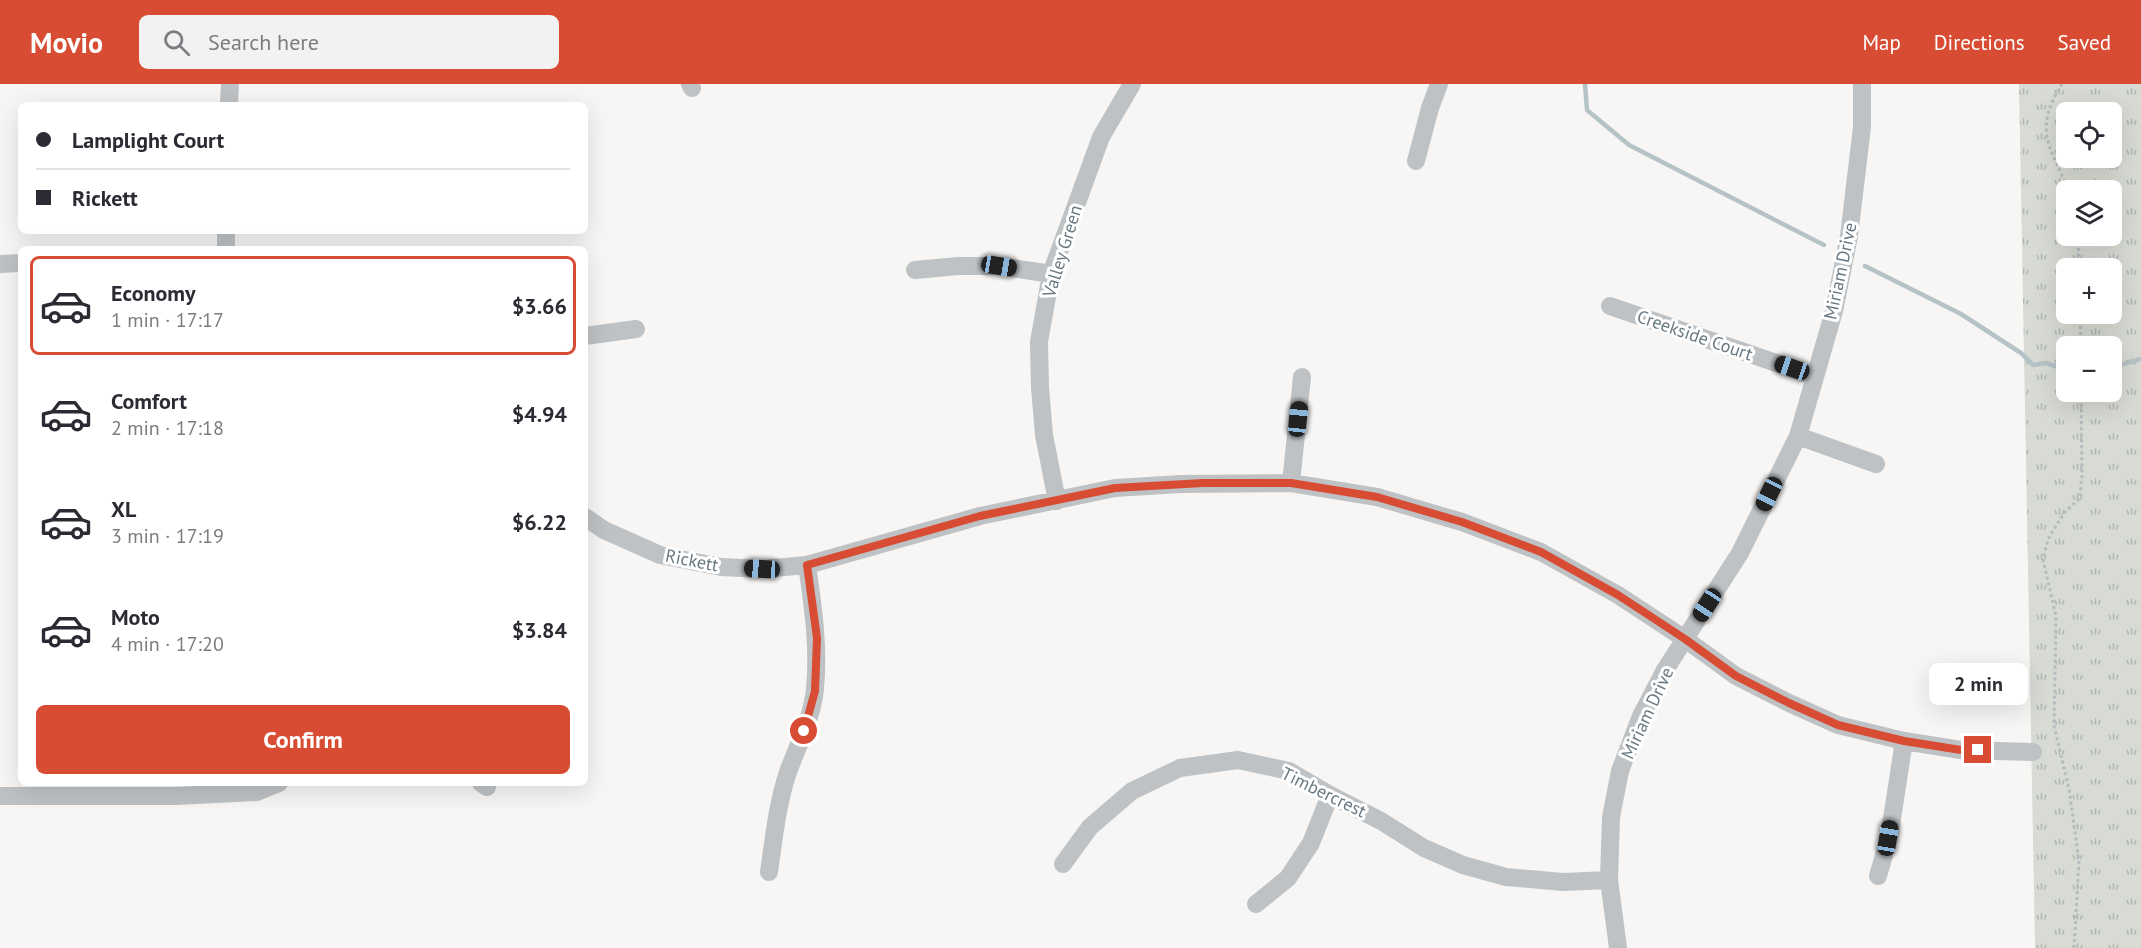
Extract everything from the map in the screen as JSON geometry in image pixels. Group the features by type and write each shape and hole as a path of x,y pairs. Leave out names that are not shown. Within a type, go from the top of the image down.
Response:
{"street":[{"path":"229,102 230,84"},
{"name":"Valley Green","path":"1057,501 1044,435 1040,388 1040,342 1051,274 1101,137 1131,84"},
{"path":"1416,161 1439,84"},
{"name":"Miriam Drive","path":"1618,948 1609,880 1611,817 1620,771 1641,716 1665,670 1740,553 1798,436 1834,311 1849,236 1862,127 1862,84"},
{"path":"0,264 18,263"},
{"path":"915,270 958,266 999,266 1051,274"},
{"name":"Creekside Court","path":"1610,306 1814,376"},
{"path":"588,336 636,329"},
{"path":"1291,483 1302,377"},
{"path":"1798,436 1876,464"},
{"name":"Rickett","path":"588,518 604,530 660,555 721,567 762,569 807,565 980,516 1115,488 1203,483 1291,483 1377,497 1462,522 1541,552 1618,595 1736,676 1838,725 1904,741 1961,750 2033,752"},
{"path":"769,872 777,813 815,691 817,638 807,565"},
{"path":"1878,876 1888,838 1904,741"},
{"name":"Timbercrest","path":"1063,864 1090,827 1132,791 1180,768 1238,760 1289,771 1381,821 1424,848 1463,865 1506,878 1563,882 1609,880"},
{"path":"0,795 177,796 257,792 272,786"},
{"path":"1256,904 1288,878 1311,843 1330,795"}],"path":[{"path":"2062,84 2053,99 2047,121 2047,143 2064,180"},
{"path":"2074,948 2079,861 2069,789 2054,726 2056,616 2043,560 2048,539 2064,513 2079,498 2082,475 2081,402"}],"green space":[{"path":"2019,84 2141,84 2141,948 2035,948"}],"waterway":[{"path":"1585,84 1587,110 1629,145 1824,245"},
{"path":"1865,266 1961,314 2021,353 2033,365 2046,363 2056,366"},
{"path":"2122,364 2141,359"}],"route":[{"path":"804,731 815,691 817,638 807,565 980,516 1115,488 1246,482 1291,483 1377,497 1462,522 1541,552 1618,595 1736,676 1838,725 1904,741 1961,750 1978,750"}]}
